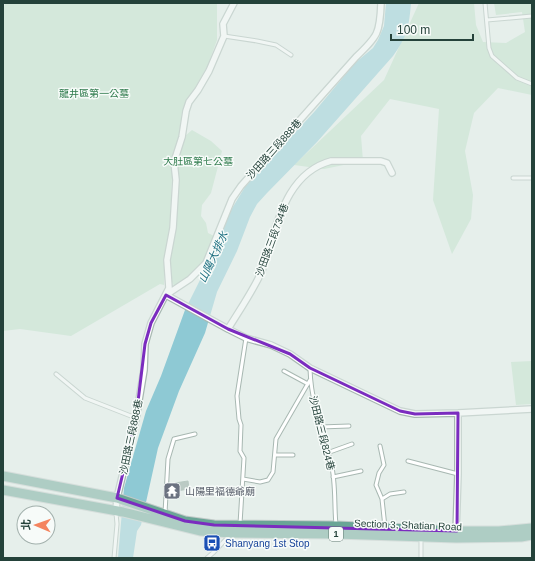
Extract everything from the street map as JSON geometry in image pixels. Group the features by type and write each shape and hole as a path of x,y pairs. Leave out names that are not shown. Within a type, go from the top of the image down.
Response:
{"main road":[{"name":"1","path":"3,476 121,499"},
{"name":"1","path":"3,490 119,511"},
{"name":"Section 3, Shatian Road","path":"121,499 145,507 164,518 200,531 232,533 386,528 456,535 532,528"},
{"name":"Section 3, Shatian Road","path":"119,511 141,517 164,518 214,525 336,530 421,536 456,535 521,537 532,535"}],"street":[{"path":"234,3 224,24 224,36 209,72 189,102 182,137 174,162 176,180 173,228 167,260 169,288 166,295 246,338 271,345 290,354 310,368 400,411 415,414 532,409"},
{"name":"沙田路三段888巷","path":"119,511 144,370 145,344 151,323 166,295 190,279 206,263 232,199 241,186 356,57 373,41 380,25 381,3"},
{"name":"沙田路三段734巷","path":"228,329 261,273 277,223 290,193 298,181 314,169 331,161 381,161 387,163 392,173"},
{"path":"456,535 458,413"}],"lane":[{"path":"485,3 489,48 492,56 516,78 532,84"},
{"path":"487,20 532,16"},
{"path":"224,36 276,45 291,55"},
{"path":"513,178 532,178"},
{"path":"207,558 240,526 244,458 240,451 241,425 239,418 238,396 246,338"},
{"name":"沙田路三段824巷","path":"310,368 310,380 320,427 331,463 336,530"},
{"path":"284,371 308,384"},
{"path":"56,374 85,398 136,418"},
{"name":"沙田路三段824巷","path":"243,480 260,482 268,480 273,472 276,439 310,380"},
{"path":"320,427 349,426"},
{"path":"164,518 168,459 174,439 195,434"},
{"path":"327,453 352,444"},
{"path":"380,446 384,466 379,473 376,485 382,500 386,528"},
{"path":"274,455 293,455"},
{"path":"408,462 458,474"},
{"path":"333,477 360,471"},
{"path":"382,500 390,494 404,492"},
{"path":"114,558 119,511"},
{"path":"421,536 421,558"}],"highlighted area":[{"path":"166,295 228,329 290,354 310,368 400,411 415,414 458,413 457,531 214,525 185,521 117,498 136,418 145,344 151,323"}],"green space":[{"name":"龍井區第一公墓","path":"5,3 217,3 217,40 208,65 182,111 179,139 173,155 170,222 165,260 164,285 160,284 71,336 20,329 3,331 3,12"},
{"path":"419,3 474,3 476,25 483,42 506,43 525,32 522,12 496,15 494,3 532,3 532,95 498,88 474,113 465,151 473,195 471,219 452,254 433,200 439,109 390,99 361,136 363,161 324,169 294,165 384,80"},
{"name":"大肚區第七公墓","path":"192,130 211,141 222,151 211,193 202,205 201,216 206,223 208,233 214,236 203,262 193,274 174,286 172,282 170,256 177,156 185,136"},
{"path":"532,361 532,404 516,405 511,362"}],"water":[{"name":"山陽大排水","path":"386,3 411,3 408,25 404,37 393,56 317,142 257,204 250,217 237,251 217,292 205,333 179,391 158,448 141,525 137,531 133,558 118,558 124,488 146,411 161,376 185,310 206,268 228,215 245,187 315,111 355,63 373,48 384,26"}],"building":[{"path":"188,481 189,489 176,491 175,483"},
{"name":"山陽里福德爺廟","path":"170,488 176,492 173,495 168,491"}],"place":[{"name":"山陽里福德爺廟","path":"172,491"},
{"name":"Shanyang 1st Stop","path":"212,543"}]}
